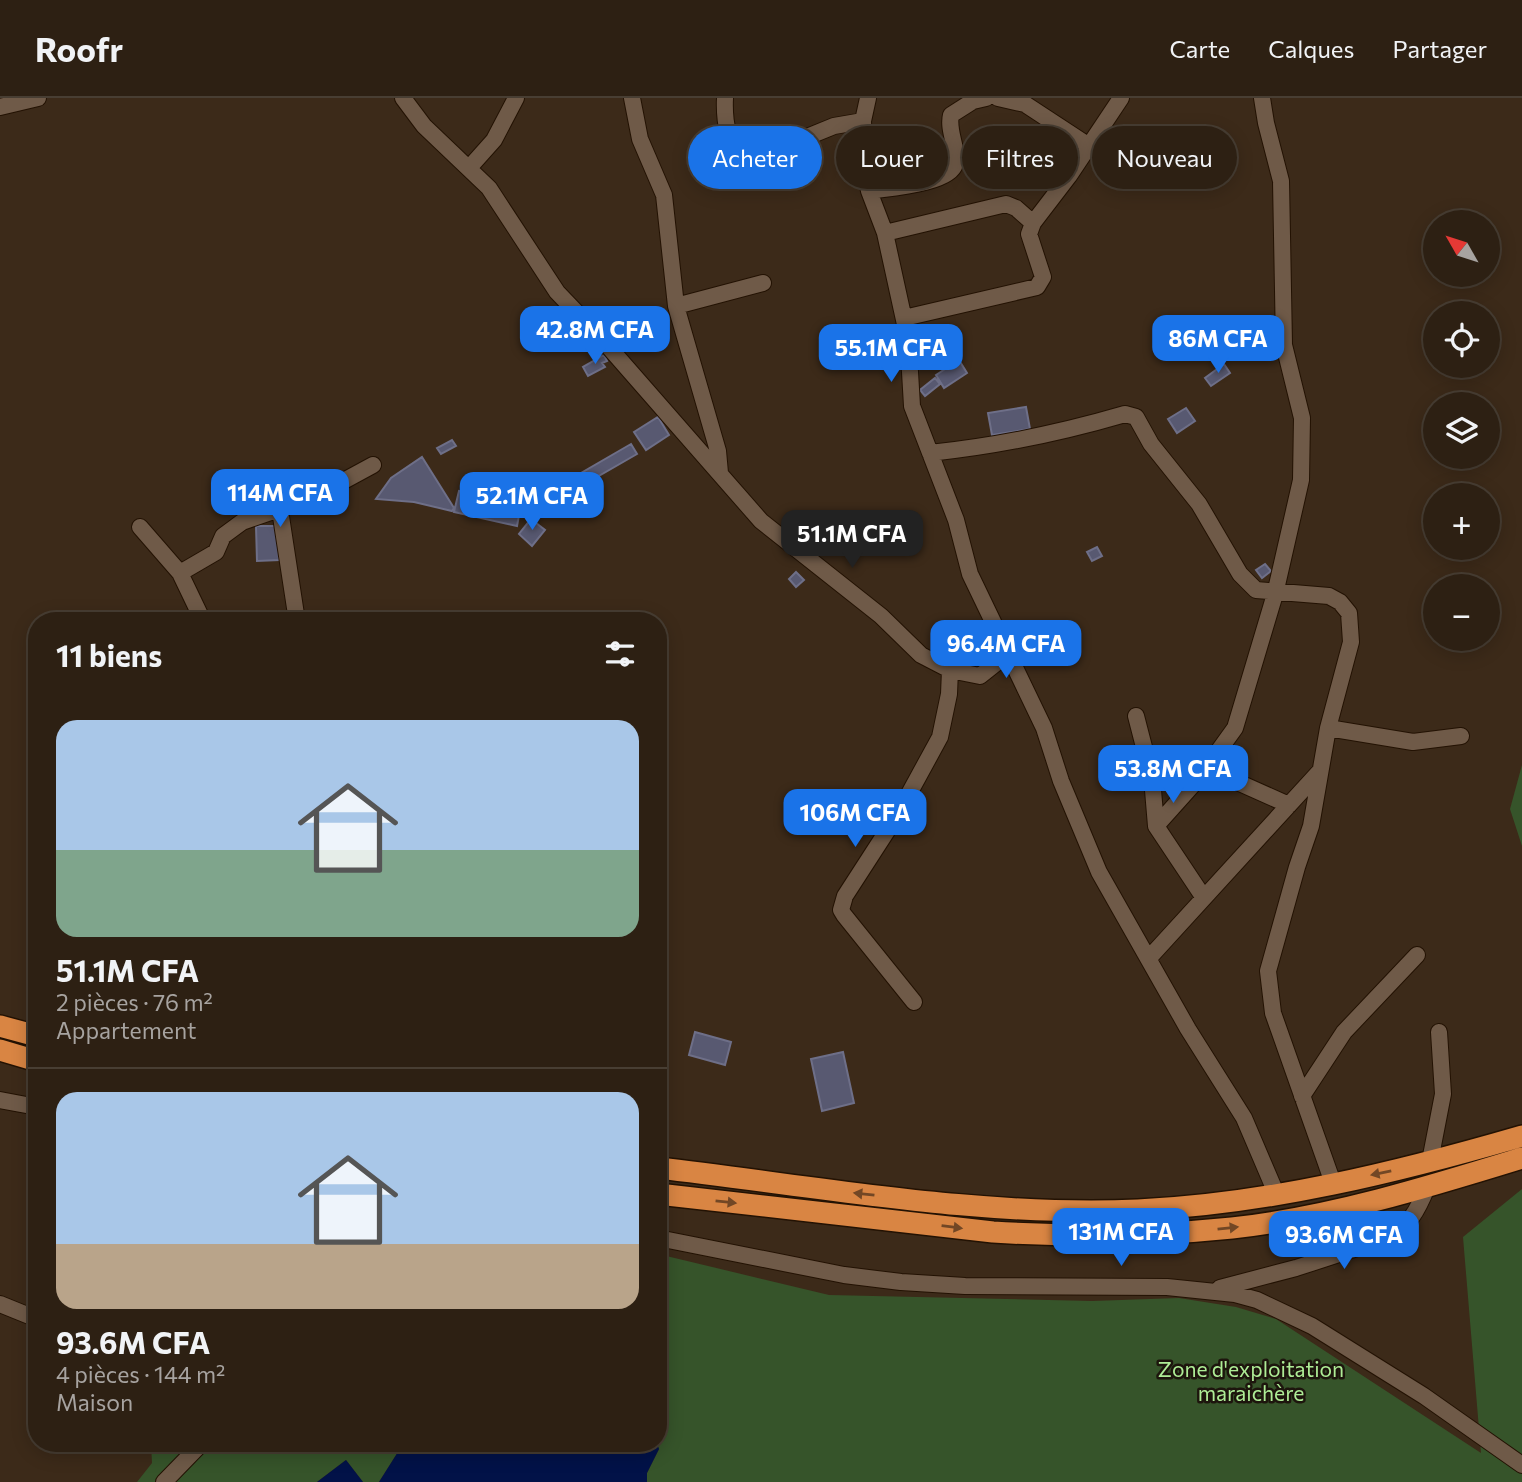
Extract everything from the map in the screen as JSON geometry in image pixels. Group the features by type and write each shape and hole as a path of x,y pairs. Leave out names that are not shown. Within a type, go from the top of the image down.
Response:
{"highway":[{"path":"0,1026 28,1034"},
{"path":"0,1050 28,1058"},
{"path":"667,1169 825,1190 999,1208 1137,1210 1228,1202 1334,1182 1430,1161 1522,1136"},
{"path":"667,1195 993,1232 1137,1235 1234,1228 1320,1213 1427,1187 1522,1158"}],"street":[{"path":"403,98 424,127 489,188 557,292 761,521 873,610 921,655 950,670 980,676 1009,653"},
{"path":"469,168 494,140 516,98"},
{"path":"632,98 640,139 664,195 676,306 718,451 720,473"},
{"path":"725,98 724,119 740,156 748,161 834,126 863,121"},
{"path":"868,98 862,142 869,191 885,233 908,338 912,406 956,520 970,574 1044,728 1061,781 1099,872 1188,1029 1244,1118 1276,1193"},
{"path":"998,98 1025,104 1089,146"},
{"path":"904,318 1037,287 1043,277 1029,234 1033,223 1121,98"},
{"path":"1156,825 1206,768 1235,728 1275,594 1301,480 1302,418 1284,345 1281,181 1262,98"},
{"path":"869,191 938,179 949,174 956,163 951,115 977,99"},
{"path":"0,107 29,100"},
{"path":"885,233 983,207 1006,204 1016,208 1033,223"},
{"path":"676,306 763,283"},
{"path":"930,453 990,447 1070,430 1125,414 1133,415 1151,444 1199,504 1240,574 1256,590 1275,594 1329,596 1340,602 1349,613 1350,642 1328,728 1311,826 1268,971 1273,1013 1334,1182"},
{"path":"180,573 216,552 223,536 242,522 314,497 373,465"},
{"path":"280,510 296,612"},
{"path":"140,527 180,573 199,612"},
{"path":"914,1002 844,915 842,906 845,896 898,814 940,737 950,670"},
{"path":"1136,716 1152,778 1156,825 1204,898"},
{"path":"1328,728 1413,743 1461,736"},
{"path":"1206,768 1289,805"},
{"path":"1149,958 1323,768"},
{"path":"1302,1096 1344,1032 1418,955"},
{"path":"1430,1161 1443,1094 1439,1032"},
{"path":"0,1100 28,1105"},
{"path":"1211,1290 1273,1275 1385,1239 1397,1233 1416,1213 1427,1187"},
{"path":"667,1240 844,1275 901,1282 965,1286 1211,1290 1257,1300 1312,1326 1424,1396 1522,1465"},
{"path":"0,1304 28,1315"},
{"path":"164,1482 193,1452"}],"green space":[{"path":"1522,765 1522,846 1510,809"},
{"name":"Zone d'exploitation maraichère","path":"1522,1189 1522,1482 647,1482 647,1473 658,1452 667,1452 667,1256 829,1295 1092,1301 1179,1298 1236,1307 1276,1319 1481,1453 1463,1237"},
{"path":"151,1452 398,1452 379,1482 363,1482 346,1460 317,1482 137,1482 152,1463"}],"shaded area":[{"path":"398,1452 658,1452 647,1473 647,1482 379,1482"},
{"path":"346,1460 363,1482 317,1482"}],"building":[{"path":"604,355 607,361 602,363 605,367 588,376 583,367"},
{"path":"959,360 967,373 944,388 936,375"},
{"path":"1224,364 1230,373 1211,386 1205,378"},
{"path":"935,378 940,384 925,396 920,390"},
{"path":"1026,407 1030,429 992,435 988,413"},
{"path":"1186,408 1195,421 1177,433 1168,419"},
{"path":"658,417 669,435 646,450 634,432"},
{"path":"452,440 456,446 441,454 437,448"},
{"path":"631,444 637,454 569,493 564,483"},
{"path":"422,457 454,508 452,511 414,502 376,499 391,478"},
{"path":"562,486 567,494 527,520 522,512"},
{"path":"459,491 521,505 517,526 454,512"},
{"path":"531,519 545,530 532,546 519,534"},
{"path":"256,526 278,526 279,560 257,561"},
{"path":"1097,547 1102,556 1092,561 1087,552"},
{"path":"1265,564 1271,571 1262,578 1256,570"},
{"path":"796,572 804,580 796,587 789,579"},
{"path":"695,1032 731,1042 725,1065 689,1055"},
{"path":"843,1052 854,1103 822,1111 811,1059"}]}
